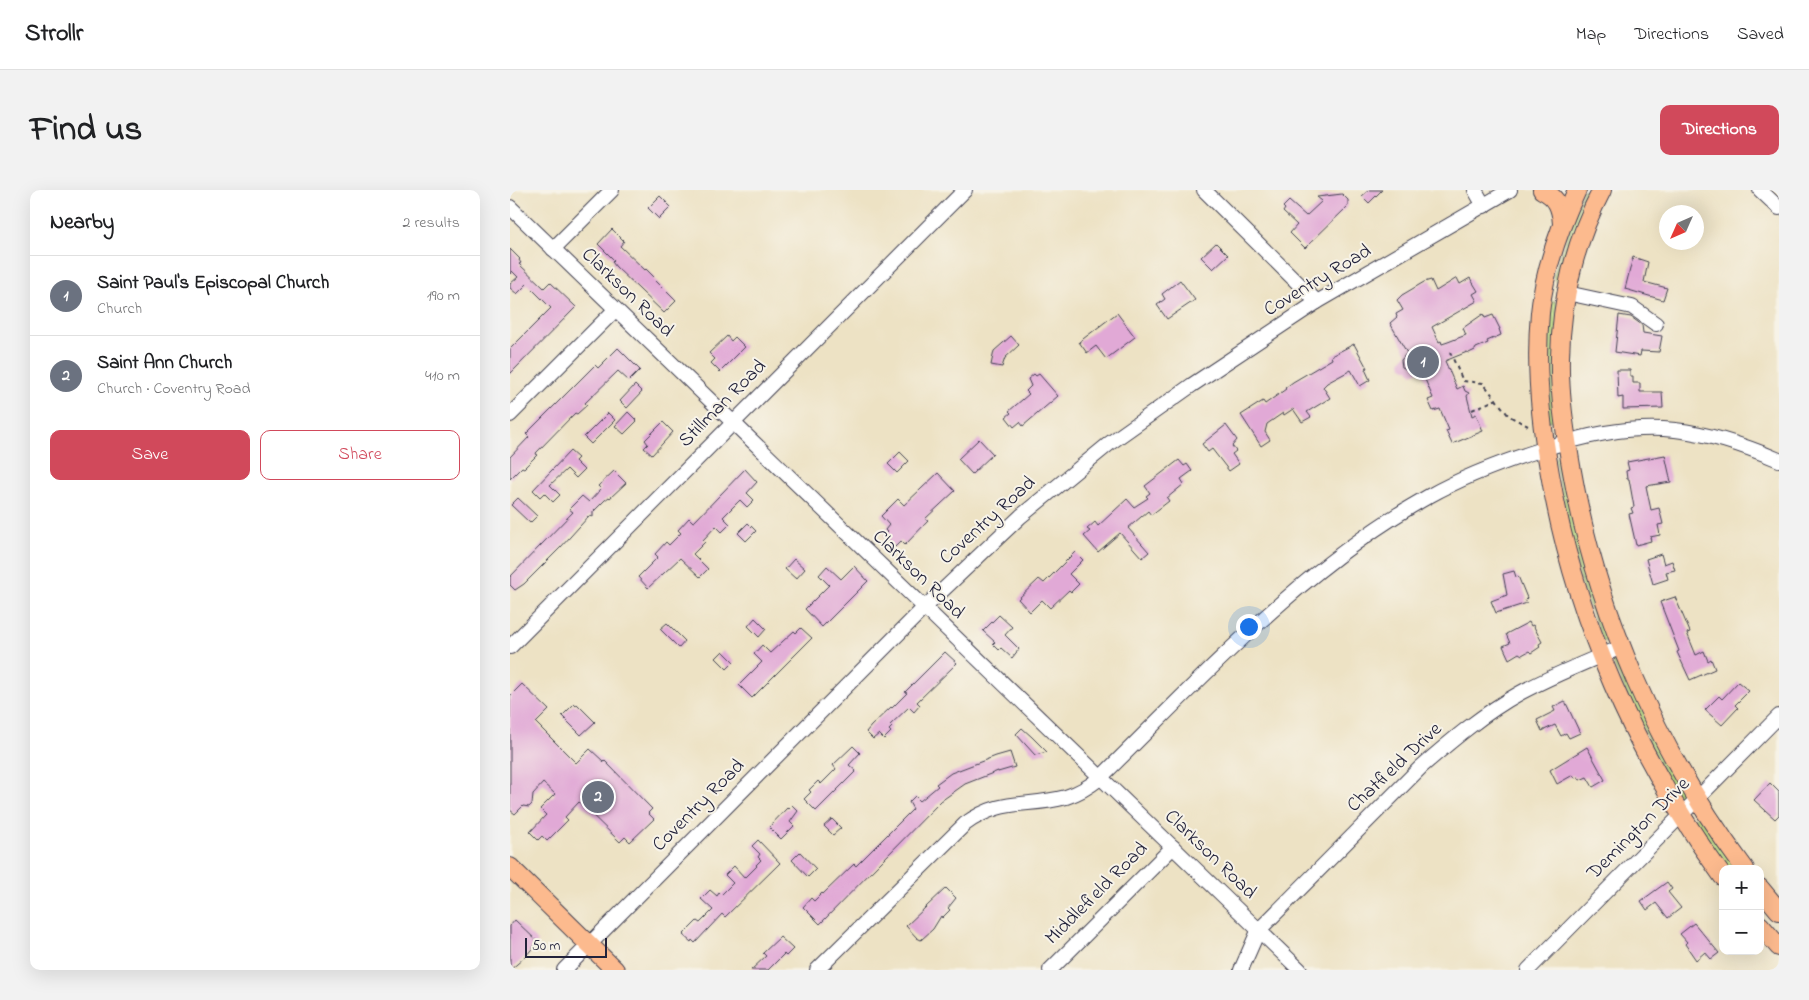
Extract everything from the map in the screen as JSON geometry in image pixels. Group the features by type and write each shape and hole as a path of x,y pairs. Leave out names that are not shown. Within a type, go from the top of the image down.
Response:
{"main road":[{"path":"1542,190 1552,196 1557,202 1562,224"},
{"path":"1576,190 1552,254 1544,288 1538,343 1537,374 1540,407 1553,495 1565,547 1582,606 1615,692 1642,749 1680,815 1719,871"},
{"path":"1602,190 1585,227 1574,261 1562,331 1560,364 1567,441 1576,495 1591,555 1605,600 1637,684 1697,798 1742,865"},
{"path":"1544,288 1567,293"},
{"path":"510,867 615,970"},
{"path":"1764,893 1779,911"},
{"path":"1764,929 1779,946"}],"street":[{"path":"553,249 612,190"},
{"name":"Stillman Road","path":"510,647 965,190"},
{"path":"1204,190 1317,302"},
{"path":"1475,190 1484,206"},
{"name":"Coventry Road","path":"564,970 924,608 1009,526 1110,443 1192,384 1317,302 1510,190"},
{"path":"1760,190 1779,208"},
{"name":"Clarkson Road","path":"510,207 1100,778 1259,928 1300,970"},
{"path":"1567,293 1632,307 1656,324"},
{"path":"510,415 615,310"},
{"path":"817,970 959,829 973,818 1000,806 1066,797 1081,791 1100,778 1268,613 1388,520 1431,495 1489,468 1546,448 1567,441 1619,430 1675,430 1722,439 1779,460"},
{"name":"Chatfield Drive","path":"1242,970 1259,928 1421,767 1470,726 1520,693 1622,647"},
{"name":"Demington Drive","path":"1528,970 1779,716"},
{"name":"Middlefield Road","path":"1050,970 1173,847"}],"path":[{"path":"1450,352 1464,381 1483,384 1509,416 1530,427"},
{"path":"1472,410 1497,399"}],"green space":[{"path":"1583,190 1596,190 1563,279 1557,282 1553,277"},
{"path":"1555,301 1557,304 1558,420 1547,421 1544,399 1548,305 1550,302"},
{"path":"1562,457 1610,639 1603,642 1581,585 1554,458"},
{"path":"1619,660 1687,797 1682,800 1674,797 1612,661"},
{"path":"1697,816 1700,817 1735,865 1721,865 1693,820"}],"building":[{"path":"1369,190 1382,190 1369,203 1362,196"},
{"path":"1342,194 1348,200 1348,206 1305,248 1290,233 1297,225 1283,212 1285,209 1283,207 1289,201 1306,216 1322,201 1317,197"},
{"path":"660,196 671,207 659,219 648,208"},
{"path":"612,229 624,241 620,246 646,269 676,301 664,313 616,267 612,262 614,260 598,244"},
{"path":"1216,243 1228,255 1213,269 1201,257"},
{"path":"510,249 520,259 521,263 519,264 544,288 550,282 576,307 510,374 510,349 551,308 527,284 517,294 510,288 510,284 518,277 512,271 510,274"},
{"path":"1633,257 1648,262 1644,282 1667,288 1663,300 1625,289"},
{"path":"1457,278 1460,284 1470,278 1478,291 1473,294 1477,301 1432,327 1439,342 1441,341 1442,344 1466,335 1463,328 1483,314 1485,318 1493,315 1501,335 1487,341 1488,343 1469,353 1467,352 1445,361 1457,389 1463,386 1465,391 1469,393 1467,396 1472,416 1476,414 1483,431 1452,444 1446,431 1449,430 1440,409 1433,411 1428,400 1433,398 1421,370 1412,374 1409,369 1402,367 1401,360 1407,353 1390,323 1397,317 1396,314 1403,310 1397,300 1402,295 1431,280 1436,291"},
{"path":"1180,280 1195,300 1167,319 1157,305 1165,299 1162,294"},
{"path":"1117,313 1135,337 1106,359 1096,346 1087,353 1079,342"},
{"path":"1619,315 1631,317 1642,325 1643,333 1662,336 1659,352 1641,351 1640,356 1615,352"},
{"path":"727,336 731,341 735,337 745,347 720,372 711,363 715,359 709,353"},
{"path":"1011,336 1019,345 1005,358 1002,367 991,365 994,351"},
{"path":"1354,344 1367,368 1365,369 1370,380 1360,386 1351,370 1327,383 1323,387 1330,398 1307,412 1311,417 1302,422 1293,409 1284,415 1283,413 1267,424 1265,432 1270,440 1261,446 1241,415 1263,401 1265,404 1293,382 1332,359 1331,356"},
{"path":"618,348 640,370 629,381 618,371 585,403 587,405 577,414 575,413 536,453 537,455 524,468 522,467 510,479 510,457 529,437 526,434 595,365 598,368"},
{"path":"1617,370 1630,370 1630,376 1633,376 1633,383 1640,383 1640,392 1662,392 1663,408 1623,409 1623,397 1618,398"},
{"path":"1034,374 1036,376 1039,374 1058,396 1023,426 1020,422 1014,427 1006,417 1011,413 1009,411 1029,394 1026,391 1031,386 1028,379"},
{"path":"635,385 642,392 627,408 620,401"},
{"path":"628,412 637,421 624,434 615,426"},
{"path":"608,413 615,420 591,444 584,437"},
{"path":"663,422 673,432 652,455 644,448 648,444 645,440"},
{"path":"1226,425 1237,440 1232,446 1236,451 1232,454 1239,464 1229,471 1212,449 1208,452 1202,444"},
{"path":"979,439 993,454 972,474 958,459"},
{"path":"570,451 578,458 575,461 584,470 576,478 567,469 550,485 560,495 553,502 544,493 540,497 533,490"},
{"path":"900,452 909,461 897,473 888,464"},
{"path":"1665,455 1671,482 1646,486 1651,510 1659,508 1663,524 1658,525 1660,535 1650,537 1651,541 1636,545 1629,514 1633,513 1631,508 1634,507 1629,479 1627,479 1626,471 1629,470 1627,462"},
{"path":"1179,460 1184,466 1187,464 1192,471 1181,479 1184,484 1167,498 1169,501 1151,515 1148,511 1128,528 1149,552 1142,558 1120,533 1098,552 1084,536 1090,531 1087,529 1095,522 1098,526 1127,499 1134,507 1148,498 1146,496 1150,493 1145,486"},
{"path":"745,469 757,482 747,493 754,500 747,507 740,500 723,517 730,524 722,532 716,526 703,540 705,542 693,554 708,569 700,577 680,558 648,588 638,577 658,557 655,554 666,542 669,545 681,533 678,530 689,518 693,522 695,521"},
{"path":"614,471 626,483 610,498 605,500 593,512 593,517 589,516 524,584 515,590 510,585 510,577 573,512 569,509 582,496 589,502 601,489 598,486"},
{"path":"938,473 955,491 925,519 928,521 905,545 901,541 895,547 883,536 887,532 885,530 889,525 881,516 898,499 904,505"},
{"path":"518,498 537,516 530,523 511,505"},
{"path":"748,523 756,531 746,541 738,533"},
{"path":"1075,552 1083,560 1069,574 1079,584 1071,592 1069,590 1050,608 1042,600 1030,612 1018,599 1039,579 1044,583"},
{"path":"1661,554 1664,564 1672,561 1675,570 1666,572 1668,579 1653,584 1646,559"},
{"path":"794,559 805,569 796,579 785,569"},
{"path":"827,566 841,579 854,566 868,581 822,627 805,609 829,585 819,575"},
{"path":"1514,571 1527,598 1525,600 1527,603 1496,613 1491,601 1507,595 1503,574"},
{"path":"1675,597 1690,632 1687,633 1696,655 1704,651 1708,661 1711,659 1715,669 1690,680 1677,652 1679,651 1660,602"},
{"path":"999,615 1012,627 1005,635 1019,649 1012,658 1001,648 999,650 993,644 995,642 983,631"},
{"path":"755,618 766,629 759,637 748,626"},
{"path":"1529,622 1531,626 1533,625 1542,642 1539,644 1540,647 1531,653 1529,651 1522,655 1519,653 1509,659 1503,646 1510,643 1506,634"},
{"path":"667,623 685,641 679,648 660,629"},
{"path":"801,628 812,638 752,698 739,685 762,662 754,654 762,645 770,653 794,631 796,633"},
{"path":"723,651 734,662 727,669 716,658"},
{"path":"945,652 957,663 917,702 920,705 914,712 909,707 890,725 892,727 889,730 891,732 884,739 879,734 873,739 866,732 907,693 905,692"},
{"path":"1738,682 1749,691 1735,705 1738,708 1722,725 1705,710 1719,696 1722,699"},
{"path":"522,684 549,710 536,723 576,763 590,749 605,761 652,809 648,813 654,819 630,842 625,837 620,842 579,802 565,817 568,820 547,841 542,836 538,840 530,832 546,815 540,809 555,794 543,783 533,794 532,804 529,807 523,806 515,814 510,810 510,696"},
{"path":"1565,701 1580,733 1569,738 1566,733 1561,736 1555,725 1542,731 1537,720 1555,711 1553,707"},
{"path":"574,704 576,706 577,704 595,722 581,735 562,716"},
{"path":"1022,728 1047,752 1035,755 1016,734"},
{"path":"853,746 860,753 849,765 856,771 816,811 804,799 811,792 809,790 818,781 821,784 836,769 833,765"},
{"path":"1587,747 1605,780 1593,787 1587,777 1580,780 1573,775 1557,784 1550,770"},
{"path":"1010,752 1015,767 998,771 965,784 941,801 820,924 803,907 811,898 814,901 823,894 854,864 856,866 913,809 909,802 915,796 920,801 938,786 936,784 951,773"},
{"path":"1770,783 1779,792 1779,815 1775,819 1754,800"},
{"path":"792,805 798,811 790,822 794,826 781,839 769,827"},
{"path":"832,819 841,828 833,835 824,826"},
{"path":"758,840 780,863 725,917 722,914 695,943 692,940 691,942 683,935 697,921 700,923 713,910 701,899 710,890 717,896 719,893 721,895 733,883 725,875 734,866 745,878 757,866 761,860 758,857 760,854 752,846"},
{"path":"800,852 816,869 808,877 792,860"},
{"path":"1667,882 1672,889 1668,892 1681,908 1668,918 1656,903 1647,910 1641,901"},
{"path":"946,888 956,898 948,908 950,910 942,918 941,916 933,929 921,940 917,938 906,926"},
{"path":"515,920 538,942 510,970 510,926"},
{"path":"1694,923 1719,953 1711,959 1705,952 1696,960 1685,944 1687,942 1680,934"},
{"path":"780,937 793,949 786,956 784,954 768,970 751,970 766,956 763,953"}],"place":[{"name":"Saint Paul's Episcopal Church","path":"1423,362"},
{"name":"Saint Ann Church","path":"598,797"}]}
